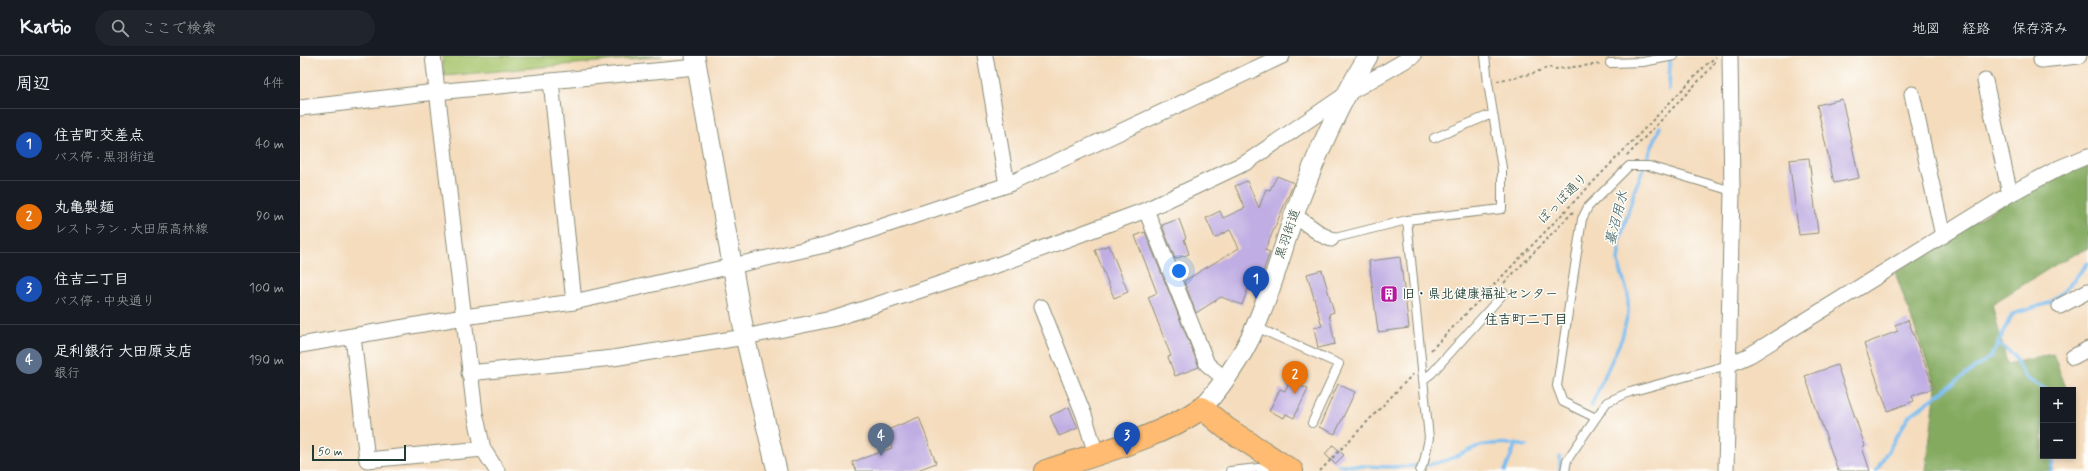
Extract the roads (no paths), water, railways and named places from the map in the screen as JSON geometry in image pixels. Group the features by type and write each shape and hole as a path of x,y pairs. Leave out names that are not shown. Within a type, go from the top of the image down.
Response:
{"main road":[{"path":"1046,471 1149,435 1180,422 1202,408 1223,426 1286,467"}],"street":[{"path":"433,56 436,92 475,413 483,449 497,471"},
{"path":"985,56 1007,185"},
{"path":"300,345 464,317 574,302 829,244 1007,185 1282,56"},
{"name":"黒羽街道","path":"1202,408 1225,379 1247,345 1256,327 1294,215 1323,142 1345,95 1368,56"},
{"path":"469,372 613,358 745,337 836,318 1000,264 1146,210 1247,162 1345,95 1413,56"},
{"path":"1726,471 1732,191 1730,56"},
{"path":"2041,60 2079,56"},
{"path":"300,108 436,92 550,81 696,62 745,337 777,471"},
{"path":"550,81 574,302"},
{"path":"1985,81 2010,194"},
{"path":"1912,94 1943,236"},
{"path":"1728,365 1750,355 2010,194 2059,168 2088,156"},
{"path":"1146,210 1207,364 1225,379"},
{"path":"1294,215 1330,239"},
{"path":"2060,306 2088,291"},
{"path":"1041,307 1084,415 1096,454"},
{"path":"353,336 367,460 483,449"},
{"path":"2073,357 2088,350"}],"lane":[{"path":"1330,239 1407,220 1502,209 1502,168 1485,56"},
{"path":"1610,64 1643,62 1674,56"},
{"path":"1434,138 1487,116 1493,115"},
{"path":"1596,418 1563,402 1557,386 1582,219 1588,207 1629,166 1649,166 1732,191"},
{"path":"1407,220 1429,438 1424,462 1420,471"},
{"path":"1423,380 1432,373 1504,293"},
{"path":"1256,327 1339,364 1312,423"},
{"path":"1565,471 1567,460 1607,402 1630,392 1728,365"},
{"path":"1230,471 1268,467 1286,467"}],"waterway":[{"name":"蟇沼用水","path":"1669,90 1670,57"},
{"name":"蟇沼用水","path":"1591,406 1622,338 1628,313 1628,294 1618,262 1620,240 1635,189 1660,127"},
{"path":"1876,471 1909,416 1990,357 2013,314 2049,303 2066,289 2088,263"},
{"path":"1999,345 2014,355 2019,367 2029,380 2042,387"},
{"path":"1505,471 1516,443"},
{"path":"1339,465 1385,467 1420,466 1437,463 1483,445 1515,444 1526,446"},
{"path":"1560,457 1560,471"},
{"path":"2051,471 2053,459"}],"place":[{"name":"旧・県北健康福祉センター","path":"1389,294"},
{"name":"住吉町交差点","path":"1256,299"},
{"name":"丸亀製麺","path":"1295,394"},
{"name":"住吉二丁目","path":"1127,455"},
{"name":"足利銀行 大田原支店","path":"881,456"}],"district":[{"name":"住吉町二丁目","path":"1526,320"}]}
